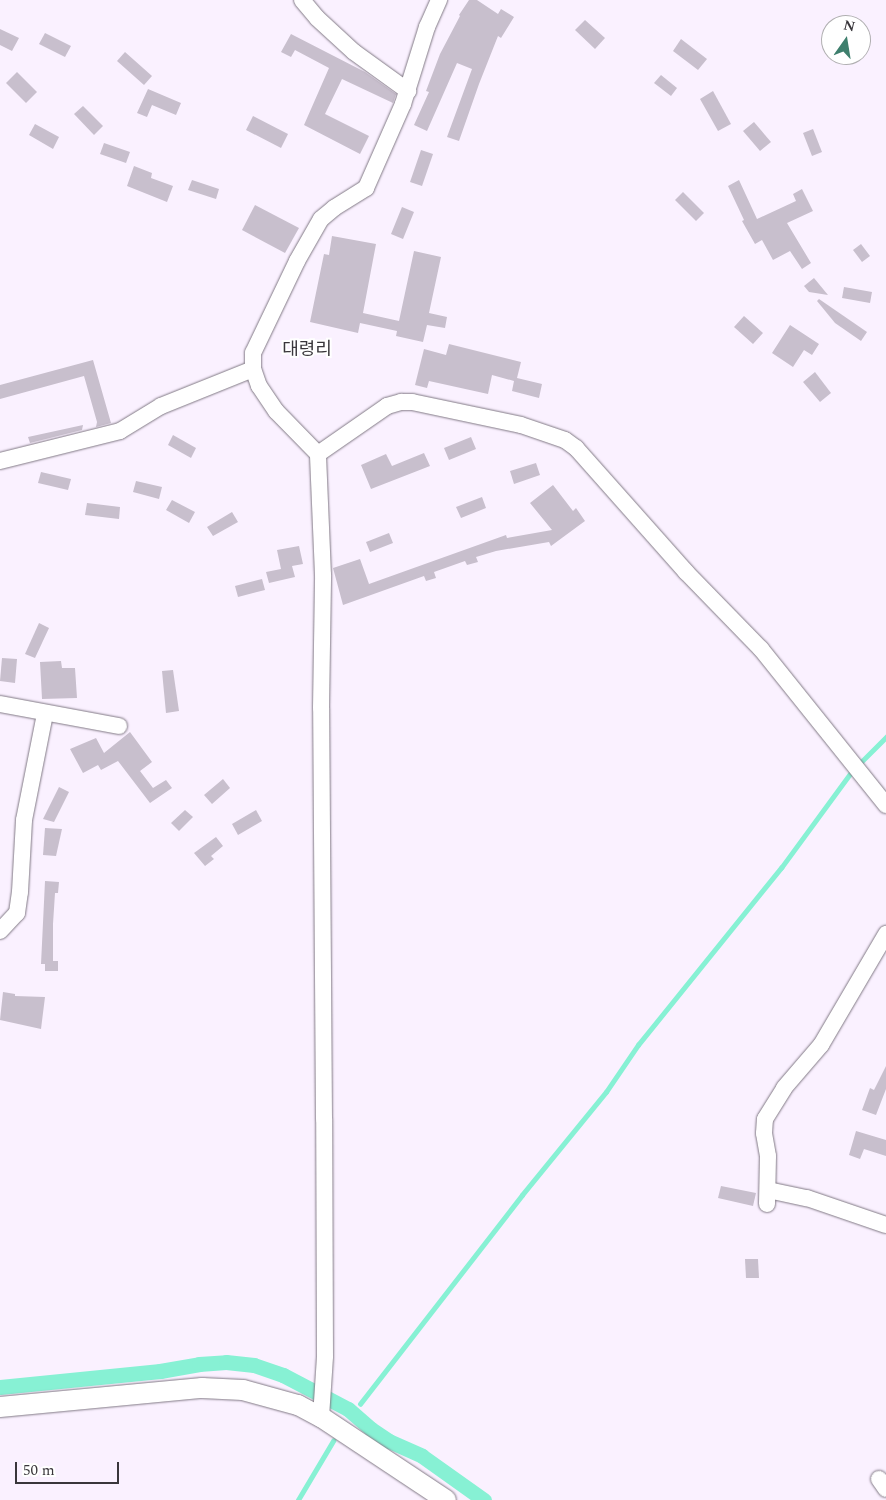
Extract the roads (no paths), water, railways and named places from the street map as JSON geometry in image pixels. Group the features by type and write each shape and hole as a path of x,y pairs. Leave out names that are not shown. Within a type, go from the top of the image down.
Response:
{"street":[{"path":"302,0 317,18 354,52 408,91"},
{"path":"322,1412 324,1388 323,575 318,454 276,411 259,386 253,369 254,353 297,262 321,219 334,208 366,188 408,91 427,27 439,0"},
{"path":"0,461 120,431 161,406 253,369"},
{"path":"318,454 388,406 401,402 412,402 521,426 564,440 576,448 686,572 760,649 886,805"},
{"path":"0,704 46,714 120,726"},
{"path":"0,932 16,913 20,892 24,820 46,714"},
{"path":"886,934 821,1045 784,1088 765,1119 767,1197 807,1198 886,1225"},
{"path":"0,1407 114,1395 223,1388 263,1395 322,1412 446,1500"}],"waterway":[{"path":"860,763 886,737"},
{"path":"360,1404 522,1195 606,1092 638,1045 781,868 852,771"},
{"path":"0,1387 160,1371 199,1364 226,1362 254,1365 283,1375 348,1409 371,1429 389,1441 422,1456 484,1500"},
{"path":"298,1500 333,1441"}],"district":[{"name":"대령리","path":"307,350"}]}
